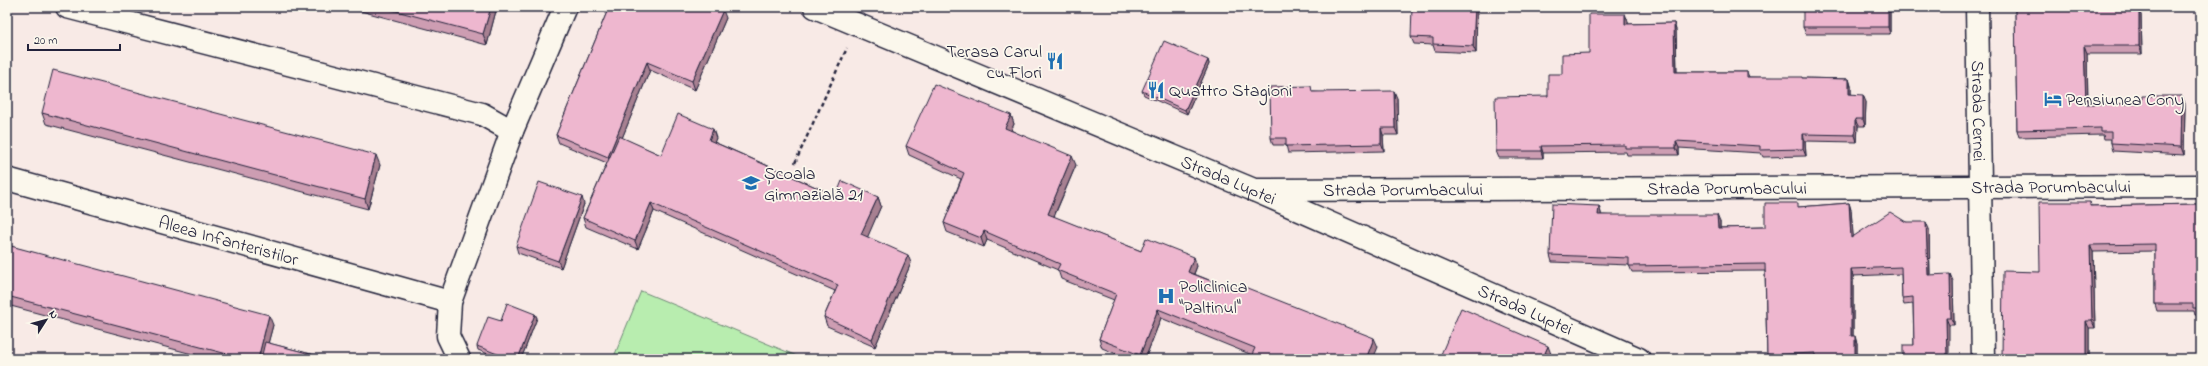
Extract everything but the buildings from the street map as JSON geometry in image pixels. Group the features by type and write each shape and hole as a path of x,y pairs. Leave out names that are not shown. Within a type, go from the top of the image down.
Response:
{"street":[{"path":"67,7 482,114 512,131"},
{"path":"459,359 448,336 450,302 512,131 565,7"},
{"name":"Strada Luptei","path":"815,7 1254,190 1599,351 1639,359"},
{"name":"Strada Cernei","path":"1977,7 1983,359"},
{"name":"Aleea Infanteristilor","path":"7,179 450,302"},
{"name":"Strada Porumbacului","path":"1254,190 2201,186"}],"path":[{"path":"795,163 848,44"}],"green space":[{"path":"641,291 804,359 613,359"}],"place":[{"name":"Terasa Carul cu Flori","path":"1055,61"},
{"name":"Quattro Stagioni","path":"1156,90"},
{"name":"Pensiunea Cony","path":"2053,99"},
{"name":"Școala Gimnazială 21","path":"751,183"},
{"name":"Policlinica \"Paltinul\"","path":"1166,296"}]}
